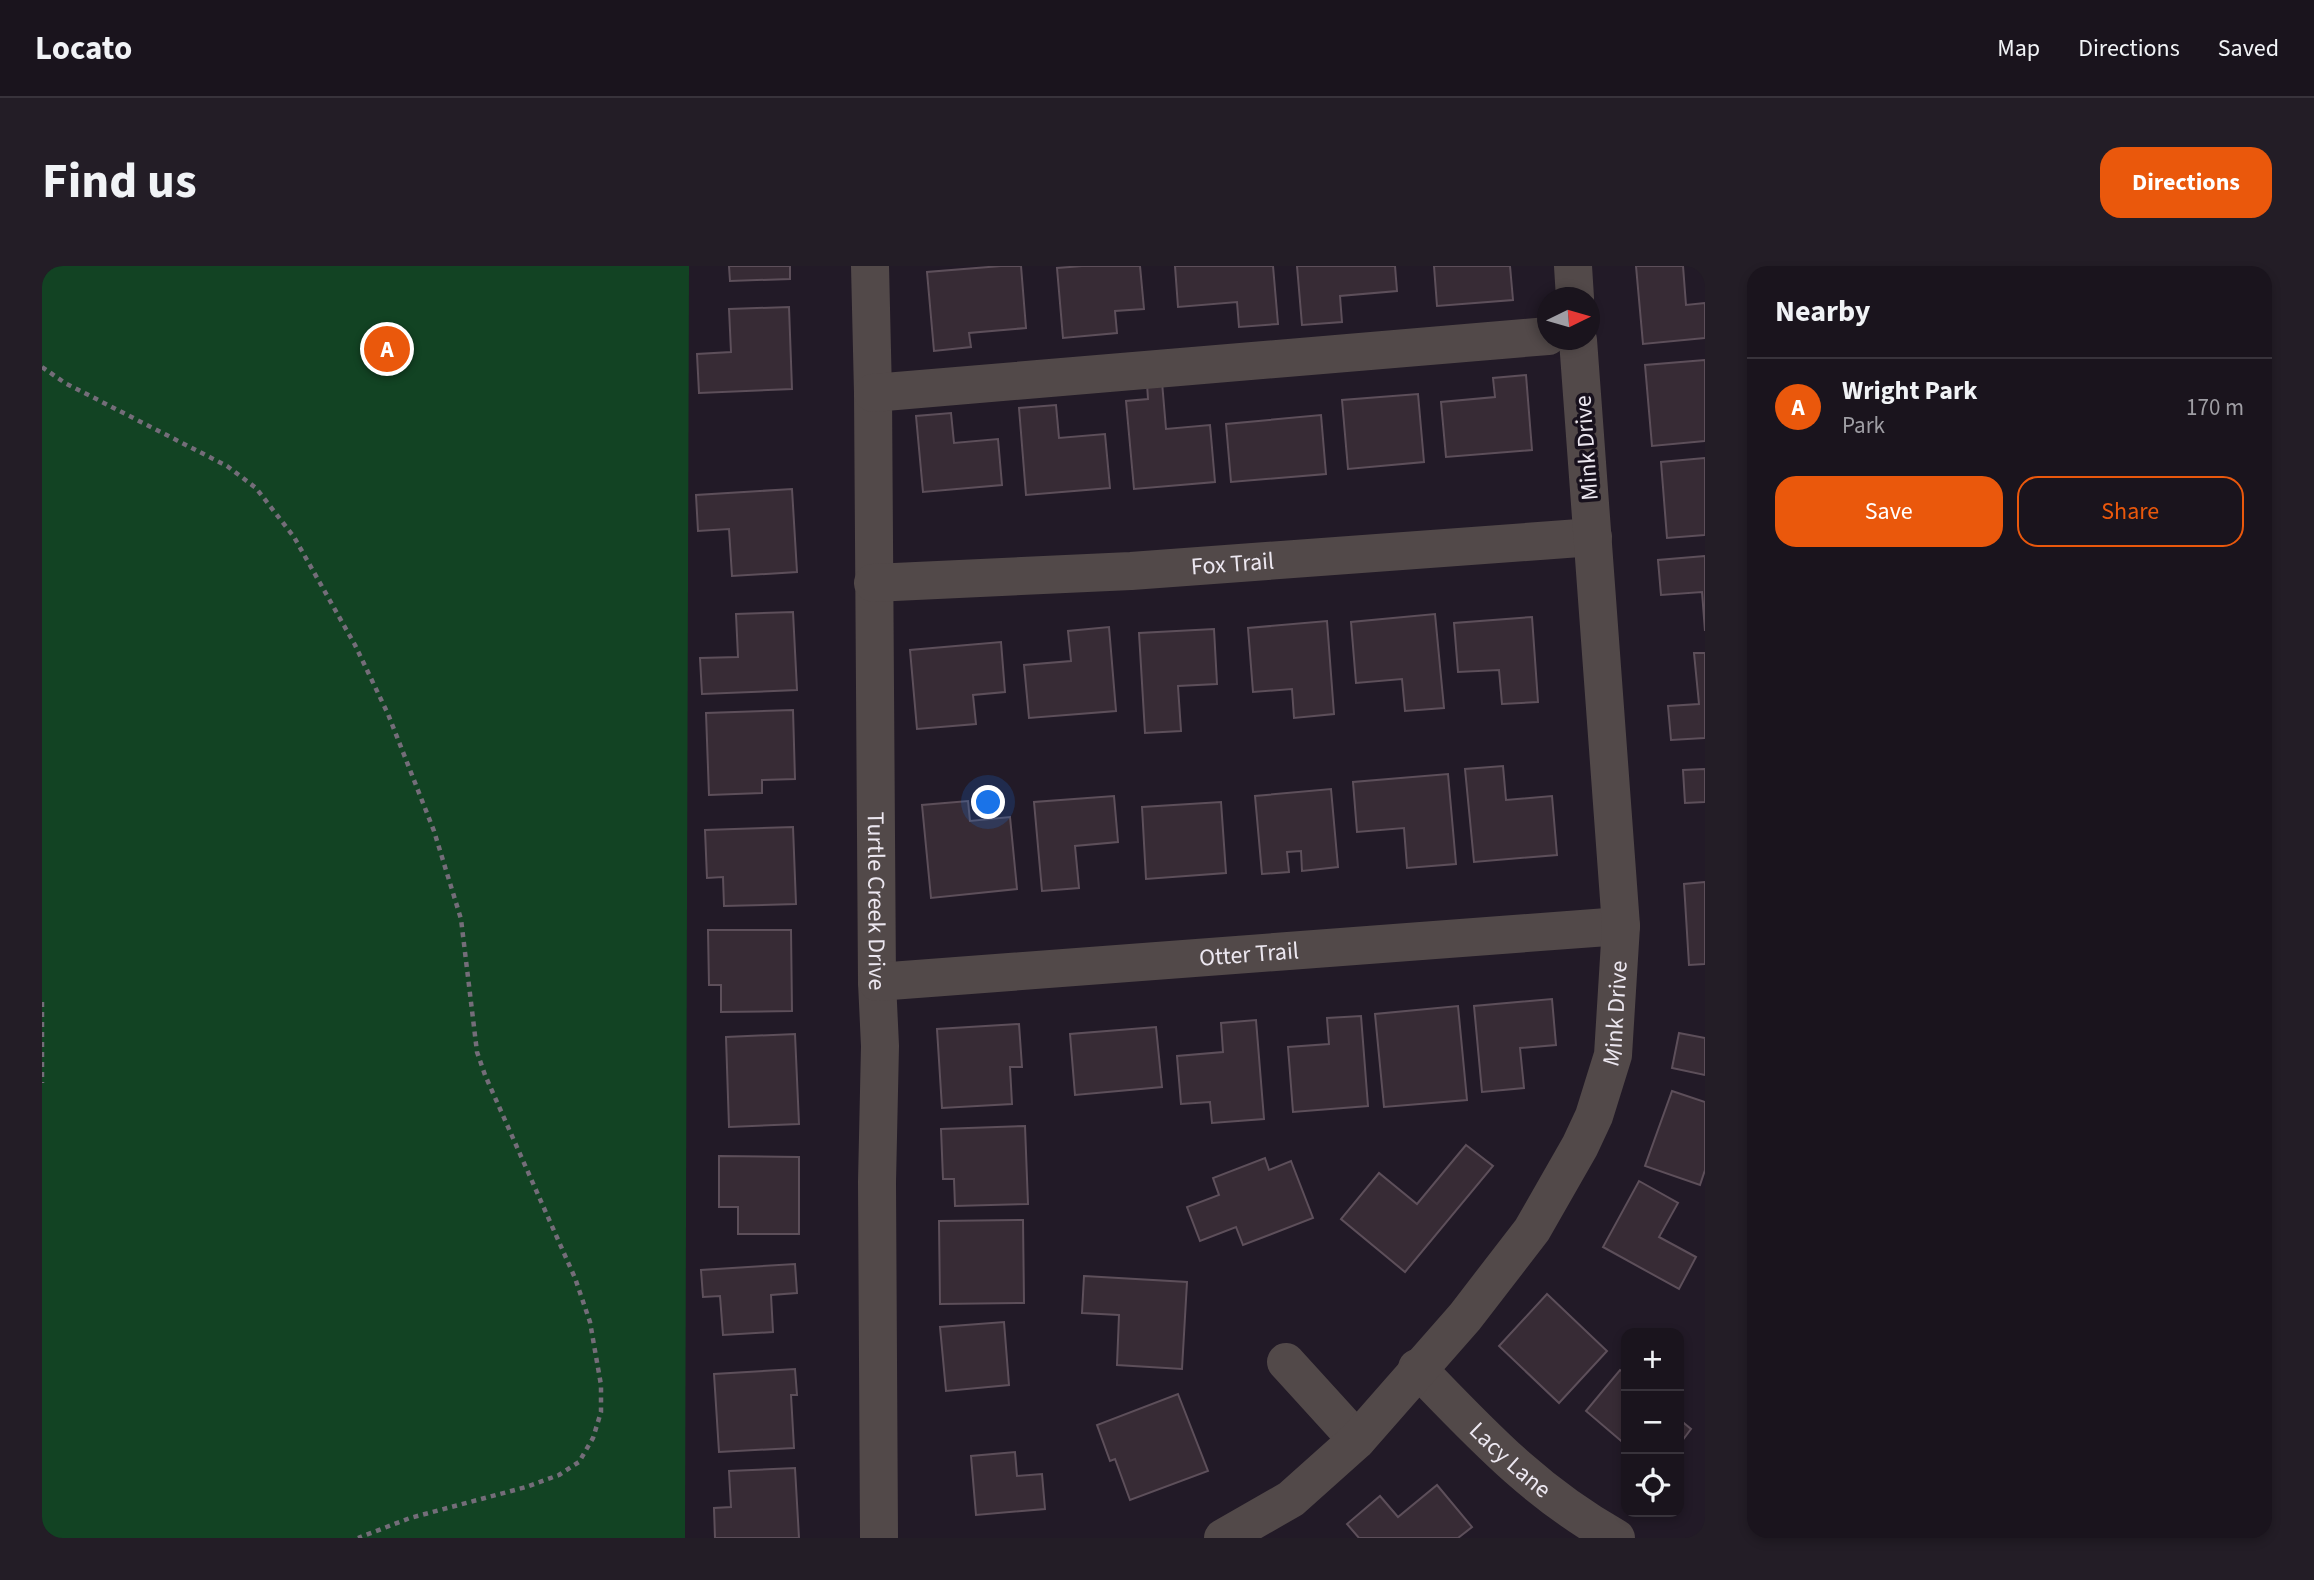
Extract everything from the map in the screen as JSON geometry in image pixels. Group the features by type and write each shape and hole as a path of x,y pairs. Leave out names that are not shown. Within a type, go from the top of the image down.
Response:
{"street":[{"name":"Turtle Creek Drive","path":"870,266 877,982 880,1046 877,1182 879,1538"},
{"path":"1573,266 1574,287"},
{"path":"873,393 1537,337"},
{"name":"Mink Drive","path":"1223,1538 1291,1499 1357,1440 1465,1317 1532,1230 1580,1146 1594,1116 1613,1055 1621,926 1579,350"},
{"name":"Fox Trail","path":"873,583 1144,570 1593,537"},
{"name":"Otter Trail","path":"877,982 1621,926"},
{"path":"1286,1362 1357,1440"},
{"name":"Lacy Lane","path":"1418,1368 1524,1475 1582,1519 1616,1538"}],"path":[{"path":"42,367 65,383 227,466 256,488 294,537 355,645 388,714 434,831 461,919 477,1052 575,1278 590,1322 601,1385 601,1412 593,1438 579,1462 559,1475 526,1488 410,1518 358,1538"},
{"path":"42,1002 42,1083"}],"green space":[{"path":"42,266 689,266 685,1538 42,1538"}],"building":[{"path":"729,266 790,266 790,279 730,281"},
{"path":"1021,266 1026,328 969,333 971,347 934,351 927,272"},
{"path":"1140,266 1144,309 1115,311 1117,333 1063,338 1057,268"},
{"path":"1175,266 1273,266 1278,324 1239,327 1237,302 1178,307"},
{"path":"1297,266 1395,266 1397,291 1340,296 1342,322 1302,325"},
{"path":"1434,266 1510,266 1513,300 1437,306"},
{"path":"1636,266 1683,266 1686,305 1705,303 1705,338 1643,344"},
{"path":"789,307 792,389 699,393 697,354 731,352 729,309"},
{"path":"1705,360 1705,441 1652,446 1645,365"},
{"path":"1526,375 1532,450 1446,457 1441,402 1495,397 1493,378"},
{"path":"1162,382 1166,429 1210,425 1215,482 1134,489 1126,401 1148,399 1147,384"},
{"path":"1418,394 1424,462 1348,469 1342,400"},
{"path":"1056,405 1059,438 1105,434 1110,488 1026,495 1019,408"},
{"path":"951,413 954,443 998,439 1002,485 923,492 916,416"},
{"path":"1321,415 1326,474 1231,482 1226,424"},
{"path":"1705,458 1705,535 1667,538 1661,462"},
{"path":"792,489 797,572 732,576 729,529 698,531 696,495"},
{"path":"1705,556 1705,631 1702,592 1661,595 1658,560"},
{"path":"793,612 797,690 702,694 700,658 738,657 736,614"},
{"path":"1435,614 1444,708 1405,711 1402,679 1356,683 1351,622"},
{"path":"1532,617 1538,702 1502,704 1499,670 1458,672 1454,623"},
{"path":"1327,621 1334,714 1294,718 1292,689 1253,692 1248,628"},
{"path":"1109,627 1116,711 1029,718 1024,665 1071,661 1068,631"},
{"path":"1214,629 1217,684 1178,686 1181,731 1145,733 1139,633"},
{"path":"1001,642 1005,692 973,695 976,724 917,729 910,650"},
{"path":"1694,653 1705,653 1705,738 1671,740 1668,706 1699,704"},
{"path":"793,710 795,779 762,780 762,793 709,795 706,713"},
{"path":"1503,766 1506,800 1552,796 1557,855 1474,862 1465,769"},
{"path":"1705,769 1705,802 1685,803 1683,770"},
{"path":"1448,774 1456,864 1407,868 1404,828 1357,832 1353,782"},
{"path":"1331,789 1338,867 1302,871 1301,851 1287,852 1289,872 1262,874 1255,796"},
{"path":"1114,796 1118,842 1075,846 1079,888 1042,891 1034,802"},
{"path":"968,801 970,821 1010,817 1017,889 931,898 922,805"},
{"path":"1221,802 1226,873 1146,879 1142,807"},
{"path":"793,827 796,904 724,906 723,877 707,878 705,830"},
{"path":"1705,882 1705,964 1689,965 1684,884"},
{"path":"708,930 791,930 792,1011 721,1012 721,985 709,985"},
{"path":"1552,999 1556,1045 1520,1048 1524,1088 1482,1092 1474,1006"},
{"path":"1458,1006 1467,1100 1384,1107 1375,1014"},
{"path":"1361,1016 1368,1106 1293,1112 1288,1047 1329,1044 1327,1018"},
{"path":"1256,1020 1264,1119 1212,1123 1210,1102 1181,1104 1177,1056 1223,1052 1221,1023"},
{"path":"1019,1024 1022,1067 1010,1067 1012,1104 942,1108 937,1029"},
{"path":"1156,1027 1162,1087 1075,1095 1070,1034"},
{"path":"1679,1033 1705,1038 1705,1075 1672,1068"},
{"path":"795,1034 799,1124 729,1127 726,1037"},
{"path":"1672,1091 1705,1102 1705,1170 1700,1185 1645,1166"},
{"path":"1025,1126 1028,1204 955,1206 954,1179 943,1179 941,1129"},
{"path":"1466,1145 1493,1166 1405,1272 1341,1219 1379,1173 1417,1204"},
{"path":"719,1156 799,1157 799,1234 738,1234 738,1207 719,1207"},
{"path":"1265,1158 1269,1170 1291,1161 1313,1218 1243,1245 1236,1227 1200,1241 1187,1207 1219,1195 1213,1178"},
{"path":"1639,1181 1678,1203 1659,1237 1696,1257 1679,1289 1603,1247"},
{"path":"1023,1220 1024,1303 940,1304 939,1221"},
{"path":"795,1264 797,1293 771,1295 773,1332 723,1335 720,1296 703,1297 701,1270"},
{"path":"1084,1276 1187,1282 1182,1369 1117,1365 1119,1315 1082,1313"},
{"path":"1547,1294 1607,1351 1559,1403 1499,1346"},
{"path":"1004,1322 1009,1385 946,1391 940,1327"},
{"path":"795,1369 797,1395 791,1395 794,1448 719,1452 714,1374"},
{"path":"1620,1370 1621,1371 1621,1441 1586,1411"},
{"path":"1178,1394 1208,1471 1130,1500 1115,1459 1110,1461 1097,1425"},
{"path":"1684,1423 1691,1429 1684,1438"},
{"path":"1015,1452 1017,1476 1042,1474 1045,1509 976,1515 971,1456"},
{"path":"795,1468 799,1538 715,1538 714,1508 731,1507 729,1471"},
{"path":"1437,1485 1472,1527 1458,1538 1359,1538 1347,1524 1380,1496 1398,1517"}],"place":[{"name":"Wright Park","path":"387,349"}]}
